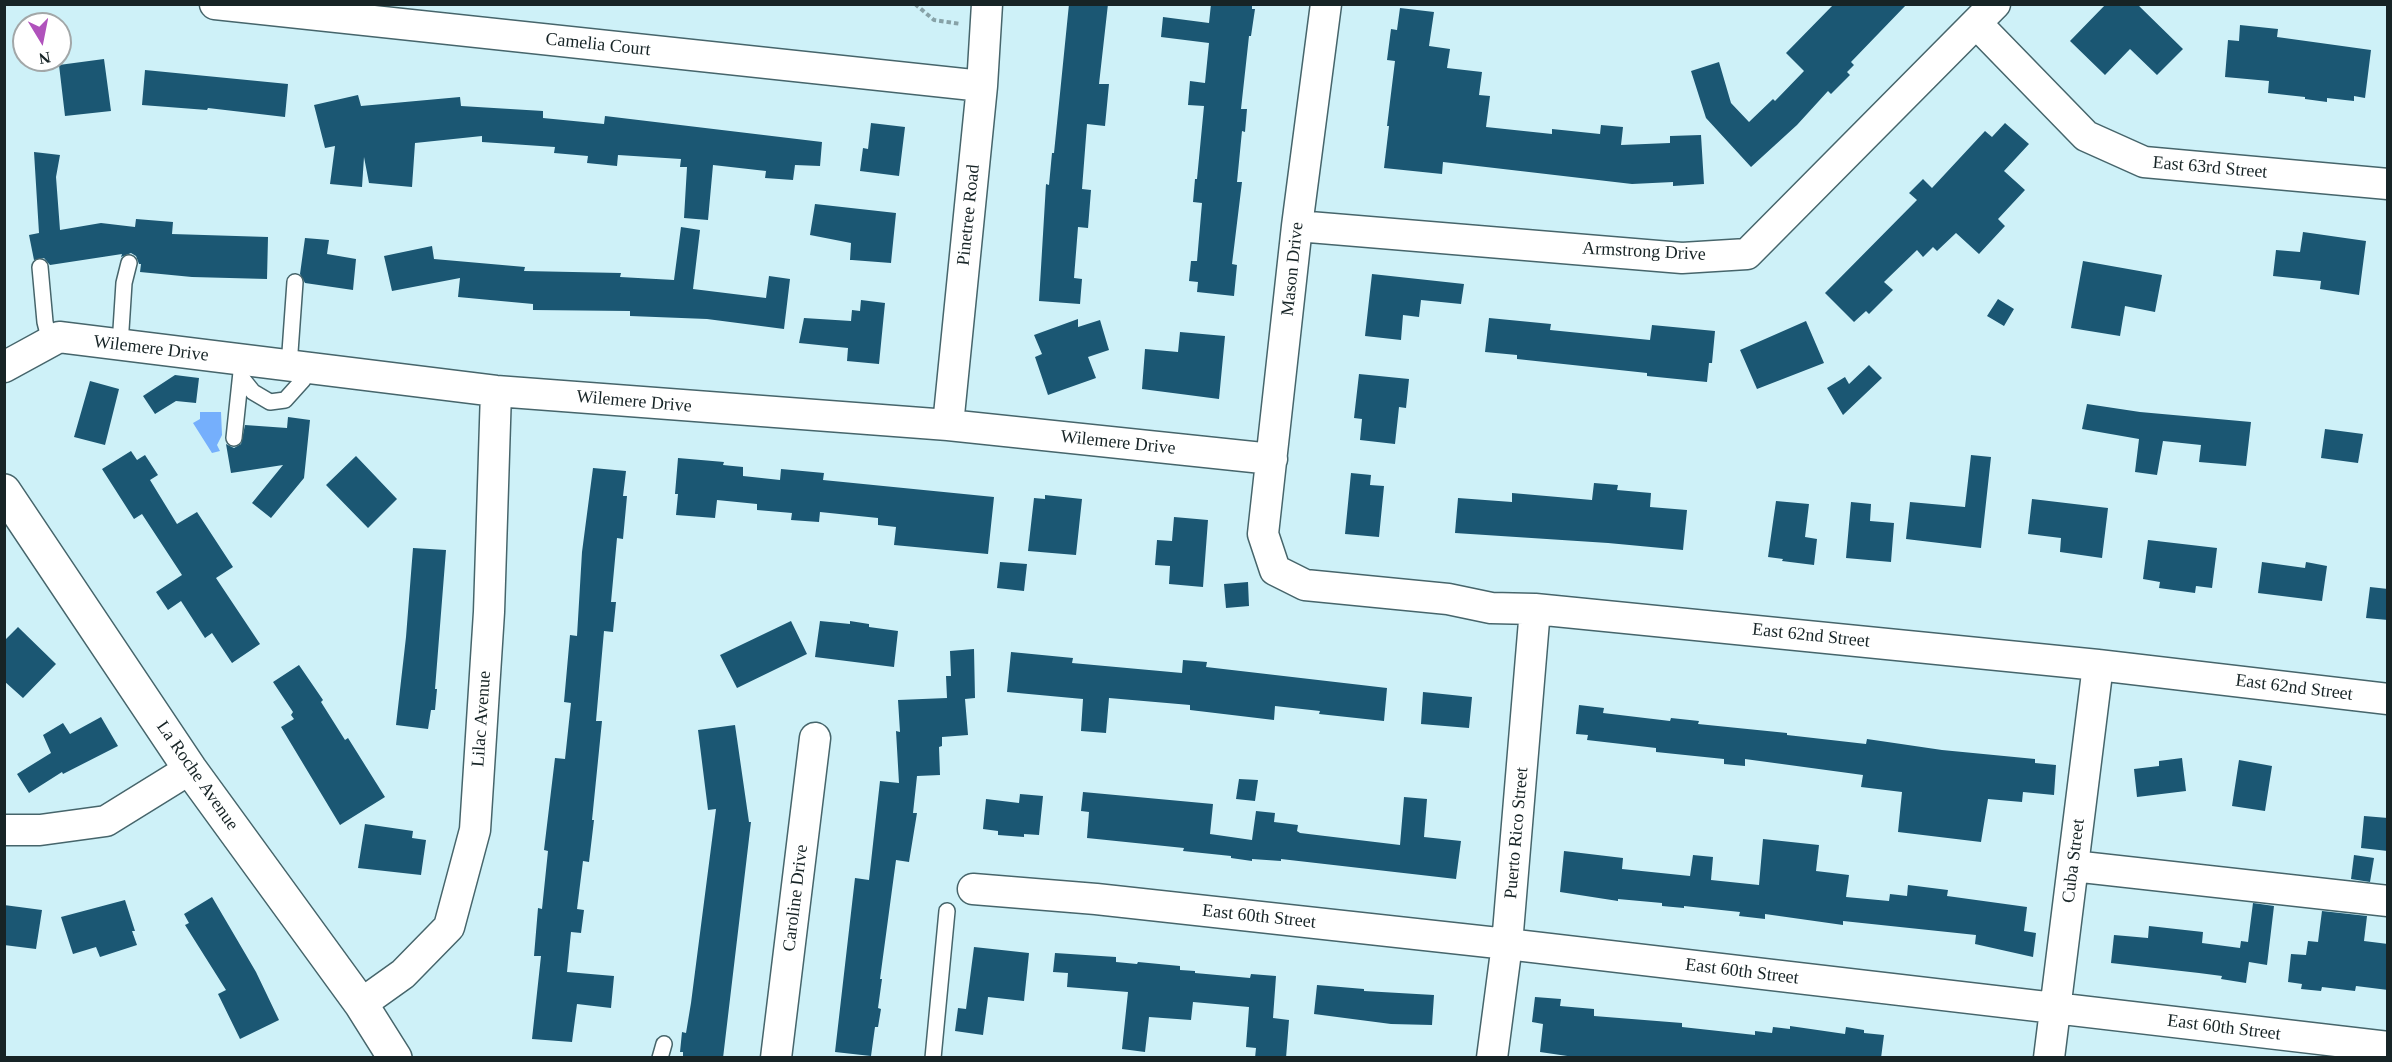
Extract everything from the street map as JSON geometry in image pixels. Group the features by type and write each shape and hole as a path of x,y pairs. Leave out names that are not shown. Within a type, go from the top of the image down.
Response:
{"main road":[{"name":"La Roche Avenue","path":"4,491 190,769 361,1004 395,1058"}],"street":[{"name":"Camelia Court","path":"215,4 982,86"},
{"name":"Mason Drive","path":"1263,534 1297,226 1326,4"},
{"name":"Armstrong Drive","path":"1297,226 1682,258 1747,254 1986,14"},
{"name":"East 63rd Street","path":"1986,14 2086,136 2144,162 2388,184"},
{"name":"Pinetree Road","path":"948,425 982,86 986,16"},
{"name":"Wilemere Drive","path":"4,367 59,338 120,345 241,368 298,367 496,391 948,425 1272,459"},
{"name":"Lilac Avenue","path":"361,1004 403,974 449,927 475,830 489,612 496,391"},
{"name":"East 62nd Street","path":"1263,534 1275,570 1305,585 1448,599 1491,608 1535,609 2098,665 2388,699"},
{"name":"Puerto Rico Street","path":"1492,1058 1507,944 1535,609"},
{"name":"Cuba Street","path":"2049,1058 2098,665"},
{"name":"Caroline Drive","path":"776,1058 815,738"},
{"path":"4,830 40,830 106,821 190,769"},
{"path":"2073,866 2388,900"},
{"name":"East 60th Street","path":"973,889 1096,899 1507,944 2388,1047"}],"lane":[{"path":"120,345 124,283 129,263"},
{"path":"40,267 45,322 50,342"},
{"path":"295,282 298,367"},
{"path":"234,438 241,368"},
{"path":"933,1058 947,911"}],"path":[{"path":"915,4 934,20 986,16"}],"water":[{"path":"200,412 221,412 222,435 217,445 220,451 212,453 193,423 200,419"}],"building":[{"path":"1069,4 1108,4 1099,84 1109,84 1105,126 1087,124 1082,189 1091,190 1088,228 1078,227 1074,278 1082,279 1080,304 1039,301 1046,184 1049,185 1052,153 1054,153"},
{"path":"1211,4 1252,4 1252,9 1255,9 1251,36 1249,36 1241,109 1247,109 1245,132 1242,131 1237,182 1242,182 1232,264 1237,265 1234,296 1197,292 1198,282 1189,281 1191,261 1197,261 1202,203 1193,202 1204,106 1188,105 1190,81 1205,83 1209,43 1161,37 1163,17 1209,23"},
{"path":"1834,4 1907,4 1851,62 1854,65 1847,72 1850,75 1831,94 1828,91 1797,125 1751,167 1706,118 1691,71 1719,62 1731,103 1749,122 1773,99 1775,101 1804,71 1786,53"},
{"path":"2106,4 2137,4 2183,49 2157,75 2130,49 2105,75 2070,41"},
{"path":"1400,8 1434,12 1429,46 1450,49 1447,68 1482,72 1479,95 1490,96 1486,127 1552,134 1552,129 1600,134 1601,125 1623,127 1621,145 1670,143 1670,136 1701,135 1704,184 1673,186 1673,182 1632,184 1443,162 1442,174 1384,168 1395,61 1387,60 1391,29 1397,30"},
{"path":"2240,25 2278,29 2277,37 2371,50 2365,98 2354,96 2354,101 2327,98 2327,102 2305,99 2305,97 2268,93 2269,81 2225,77 2228,40 2239,41"},
{"path":"104,59 111,111 65,116 60,72 72,72 72,63"},
{"path":"145,70 288,84 285,117 208,108 207,110 142,105"},
{"path":"358,95 361,106 460,97 461,106 543,111 543,118 604,124 605,116 822,142 820,166 795,165 793,180 765,178 766,171 713,165 708,220 684,218 687,167 680,167 681,159 618,155 617,166 587,163 588,156 554,153 555,147 482,142 482,136 415,143 412,187 369,183 364,157 362,187 330,184 335,146 325,148 314,105"},
{"path":"871,123 905,127 899,176 860,171 863,148 868,149"},
{"path":"2005,123 2029,144 2004,171 2025,190 1998,219 2005,226 1979,254 1956,233 1937,251 1933,247 1923,257 1917,250 1884,282 1893,290 1869,314 1866,311 1854,322 1825,293 1917,200 1909,193 1923,179 1932,188 1985,131 1992,137"},
{"path":"34,152 60,155 56,177 60,230 101,223 135,227 136,219 173,222 172,234 268,237 267,279 192,277 140,272 141,264 131,253 121,257 122,254 50,265 44,258 34,260 29,235 39,233"},
{"path":"815,204 896,213 891,263 850,260 851,243 810,235"},
{"path":"681,227 700,230 693,289 766,298 769,276 790,279 784,329 707,319 630,316 630,311 533,310 533,304 458,297 460,278 392,291 384,256 432,246 434,259 525,267 524,271 621,273 620,277 674,280"},
{"path":"2303,232 2366,241 2359,295 2320,289 2321,281 2273,276 2276,250 2300,252"},
{"path":"305,238 329,240 327,254 356,259 353,290 305,283 300,274"},
{"path":"2083,261 2162,275 2155,312 2125,306 2120,336 2071,328"},
{"path":"1372,274 1464,284 1461,304 1421,300 1419,317 1403,315 1401,340 1365,336"},
{"path":"1998,299 2014,309 2004,326 1987,316"},
{"path":"861,300 885,303 879,364 847,361 848,348 799,343 804,318 851,321 852,310 860,311"},
{"path":"1489,318 1551,324 1550,330 1650,340 1652,325 1715,331 1712,363 1709,363 1707,382 1517,359 1517,355 1485,352"},
{"path":"1078,319 1078,327 1100,320 1109,350 1088,357 1096,378 1048,395 1035,357 1042,354 1034,335"},
{"path":"1806,321 1824,363 1757,389 1740,350"},
{"path":"1180,332 1225,336 1219,399 1142,389 1145,349 1178,352"},
{"path":"1869,365 1882,378 1843,415 1827,388 1845,377 1849,384"},
{"path":"1359,374 1409,379 1406,408 1399,407 1395,444 1360,440 1362,419 1354,418"},
{"path":"175,375 199,378 196,403 176,401 155,414 143,396"},
{"path":"90,381 119,389 105,445 74,437"},
{"path":"2087,404 2140,412 2251,422 2246,466 2199,462 2201,445 2163,441 2157,475 2135,472 2139,439 2082,429"},
{"path":"288,417 310,420 304,478 271,518 252,503 283,465 231,473 226,444 234,448 241,444 245,425 287,428"},
{"path":"2325,429 2363,434 2358,463 2321,458"},
{"path":"131,451 137,460 145,455 158,475 150,480 177,524 197,512 233,567 216,578 260,644 232,663 212,633 205,638 181,601 168,610 156,592 182,575 142,514 134,519 102,469"},
{"path":"1971,455 1991,457 1981,548 1906,539 1910,502 1965,507"},
{"path":"356,456 397,499 368,528 326,485"},
{"path":"678,458 724,462 723,465 743,467 743,476 780,480 781,469 824,473 823,480 994,497 988,554 894,545 896,527 878,525 878,518 820,512 819,522 791,520 792,513 757,510 757,504 717,500 715,518 676,515"},
{"path":"593,468 626,471 623,496 627,496 623,539 617,538 611,602 616,602 613,632 604,631 596,721 602,721 592,820 594,820 589,862 583,861 577,909 584,910 581,933 571,932 567,972 614,976 611,1008 577,1004 572,1042 532,1039 541,956 534,956 538,908 542,909 548,851 544,850 555,758 565,759 571,703 564,702 570,635 577,636 582,552"},
{"path":"1351,473 1371,475 1370,485 1384,486 1379,537 1345,534"},
{"path":"1594,483 1618,485 1617,490 1651,493 1650,507 1687,510 1683,550 1455,533 1458,498 1512,502 1512,493 1592,500"},
{"path":"1045,495 1082,499 1076,555 1028,551 1034,498 1045,499"},
{"path":"2032,499 2108,508 2102,558 2060,552 2061,538 2028,534"},
{"path":"1776,501 1809,504 1805,537 1817,539 1814,565 1768,557"},
{"path":"1851,502 1871,504 1870,521 1894,523 1891,562 1846,558"},
{"path":"1174,517 1208,520 1203,587 1169,584 1170,566 1155,565 1157,540 1172,541"},
{"path":"2148,540 2217,548 2212,588 2196,586 2195,593 2159,588 2160,582 2143,579"},
{"path":"413,548 446,550 435,710 431,710 428,729 396,725"},
{"path":"1000,562 1027,564 1024,591 997,588"},
{"path":"2262,562 2305,568 2306,562 2327,566 2322,601 2258,593"},
{"path":"1248,582 1249,606 1226,608 1224,584"},
{"path":"2370,587 2388,589 2388,620 2366,618"},
{"path":"791,621 807,654 737,688 720,655"},
{"path":"820,621 850,624 850,621 869,624 869,627 898,631 894,667 815,657"},
{"path":"18,627 56,664 23,698 4,681 4,641"},
{"path":"974,649 975,698 965,699 968,735 942,737 942,746 939,747 940,775 917,776 913,813 917,813 909,862 896,860 880,979 882,979 878,1008 881,1009 878,1027 875,1027 871,1056 835,1052 855,878 869,880 880,781 899,783 896,731 900,732 898,700 947,698 946,676 951,676 950,651"},
{"path":"1011,652 1073,658 1072,663 1182,673 1183,660 1207,662 1206,667 1387,688 1384,721 1319,714 1320,711 1275,706 1274,720 1190,710 1190,705 1109,698 1106,733 1081,731 1083,699 1007,692"},
{"path":"299,665 323,700 321,702 345,740 348,738 385,797 340,825 281,727 294,719 291,715 293,712 273,682"},
{"path":"1423,692 1472,697 1469,728 1421,724"},
{"path":"1579,705 1604,708 1603,713 1670,721 1671,718 1699,721 1698,724 1787,733 1787,735 1866,744 1867,739 1942,750 2035,759 2035,763 2056,765 2054,795 2023,792 2022,802 1988,799 1981,842 1898,832 1902,792 1861,787 1863,775 1745,759 1745,766 1724,764 1724,759 1656,752 1656,748 1587,740 1588,735 1576,734"},
{"path":"101,717 118,746 63,774 62,772 29,793 17,774 51,753 43,735 63,723 70,734"},
{"path":"735,725 749,822 751,822 723,1058 683,1058 683,1052 680,1052 682,1032 686,1033 691,1003 716,809 708,810 698,730"},
{"path":"2182,758 2186,791 2137,797 2134,769 2159,766 2159,761"},
{"path":"2239,760 2272,766 2265,811 2232,806"},
{"path":"1239,779 1258,780 1255,801 1236,799"},
{"path":"1083,792 1213,804 1210,834 1252,840 1256,811 1275,813 1274,822 1298,825 1297,831 1300,833 1400,845 1404,797 1427,799 1424,837 1461,841 1456,879 1281,859 1281,861 1252,859 1252,861 1231,858 1231,856 1183,851 1184,848 1087,838 1089,812 1081,811"},
{"path":"1020,794 1043,796 1039,835 1024,834 1024,837 998,835 998,831 983,829 986,799 1019,803"},
{"path":"2364,816 2388,818 2388,851 2361,848"},
{"path":"365,824 413,831 412,838 426,840 421,875 358,868"},
{"path":"1763,839 1819,845 1816,871 1849,875 1846,897 1889,901 1890,894 1907,896 1908,885 1948,890 1947,896 2027,907 2024,931 2036,933 2033,957 1975,944 1976,935 1843,921 1843,925 1765,914 1765,919 1739,916 1740,912 1662,906 1662,903 1618,899 1618,901 1560,892 1564,851 1623,858 1622,869 1690,876 1693,855 1713,857 1711,880 1759,885"},
{"path":"2354,855 2374,858 2370,882 2351,879"},
{"path":"212,897 256,972 279,1020 240,1039 218,994 226,990 185,925 189,923 184,914"},
{"path":"125,900 137,945 100,957 96,947 73,954 61,917"},
{"path":"2253,903 2274,906 2267,965 2249,962 2246,983 2221,979 2222,976 2111,963 2114,935 2148,938 2149,926 2203,932 2202,943 2240,948 2241,941 2248,942"},
{"path":"4,905 42,910 36,949 4,945"},
{"path":"2322,911 2367,916 2364,941 2388,944 2388,990 2356,986 2355,991 2322,987 2321,991 2301,989 2302,984 2288,982 2291,954 2306,955 2308,941 2318,942"},
{"path":"974,947 1029,953 1024,1001 988,997 983,1035 955,1031 958,1008 966,1009"},
{"path":"1055,953 1116,957 1116,962 1180,966 1180,970 1195,971 1195,973 1250,978 1251,974 1276,976 1273,1018 1289,1020 1286,1058 1255,1058 1256,1048 1246,1047 1249,1007 1193,1002 1191,1020 1149,1017 1145,1052 1122,1049 1128,992 1067,987 1068,973 1053,972"},
{"path":"1317,985 1364,989 1364,991 1434,995 1432,1025 1391,1024 1314,1014"},
{"path":"1535,997 1561,999 1560,1006 1594,1009 1594,1016 1682,1023 1682,1027 1755,1035 1755,1031 1772,1033 1773,1027 1790,1029 1790,1026 1845,1034 1846,1027 1864,1030 1864,1033 1884,1035 1881,1058 1581,1058 1540,1052 1543,1024 1532,1022"}]}
